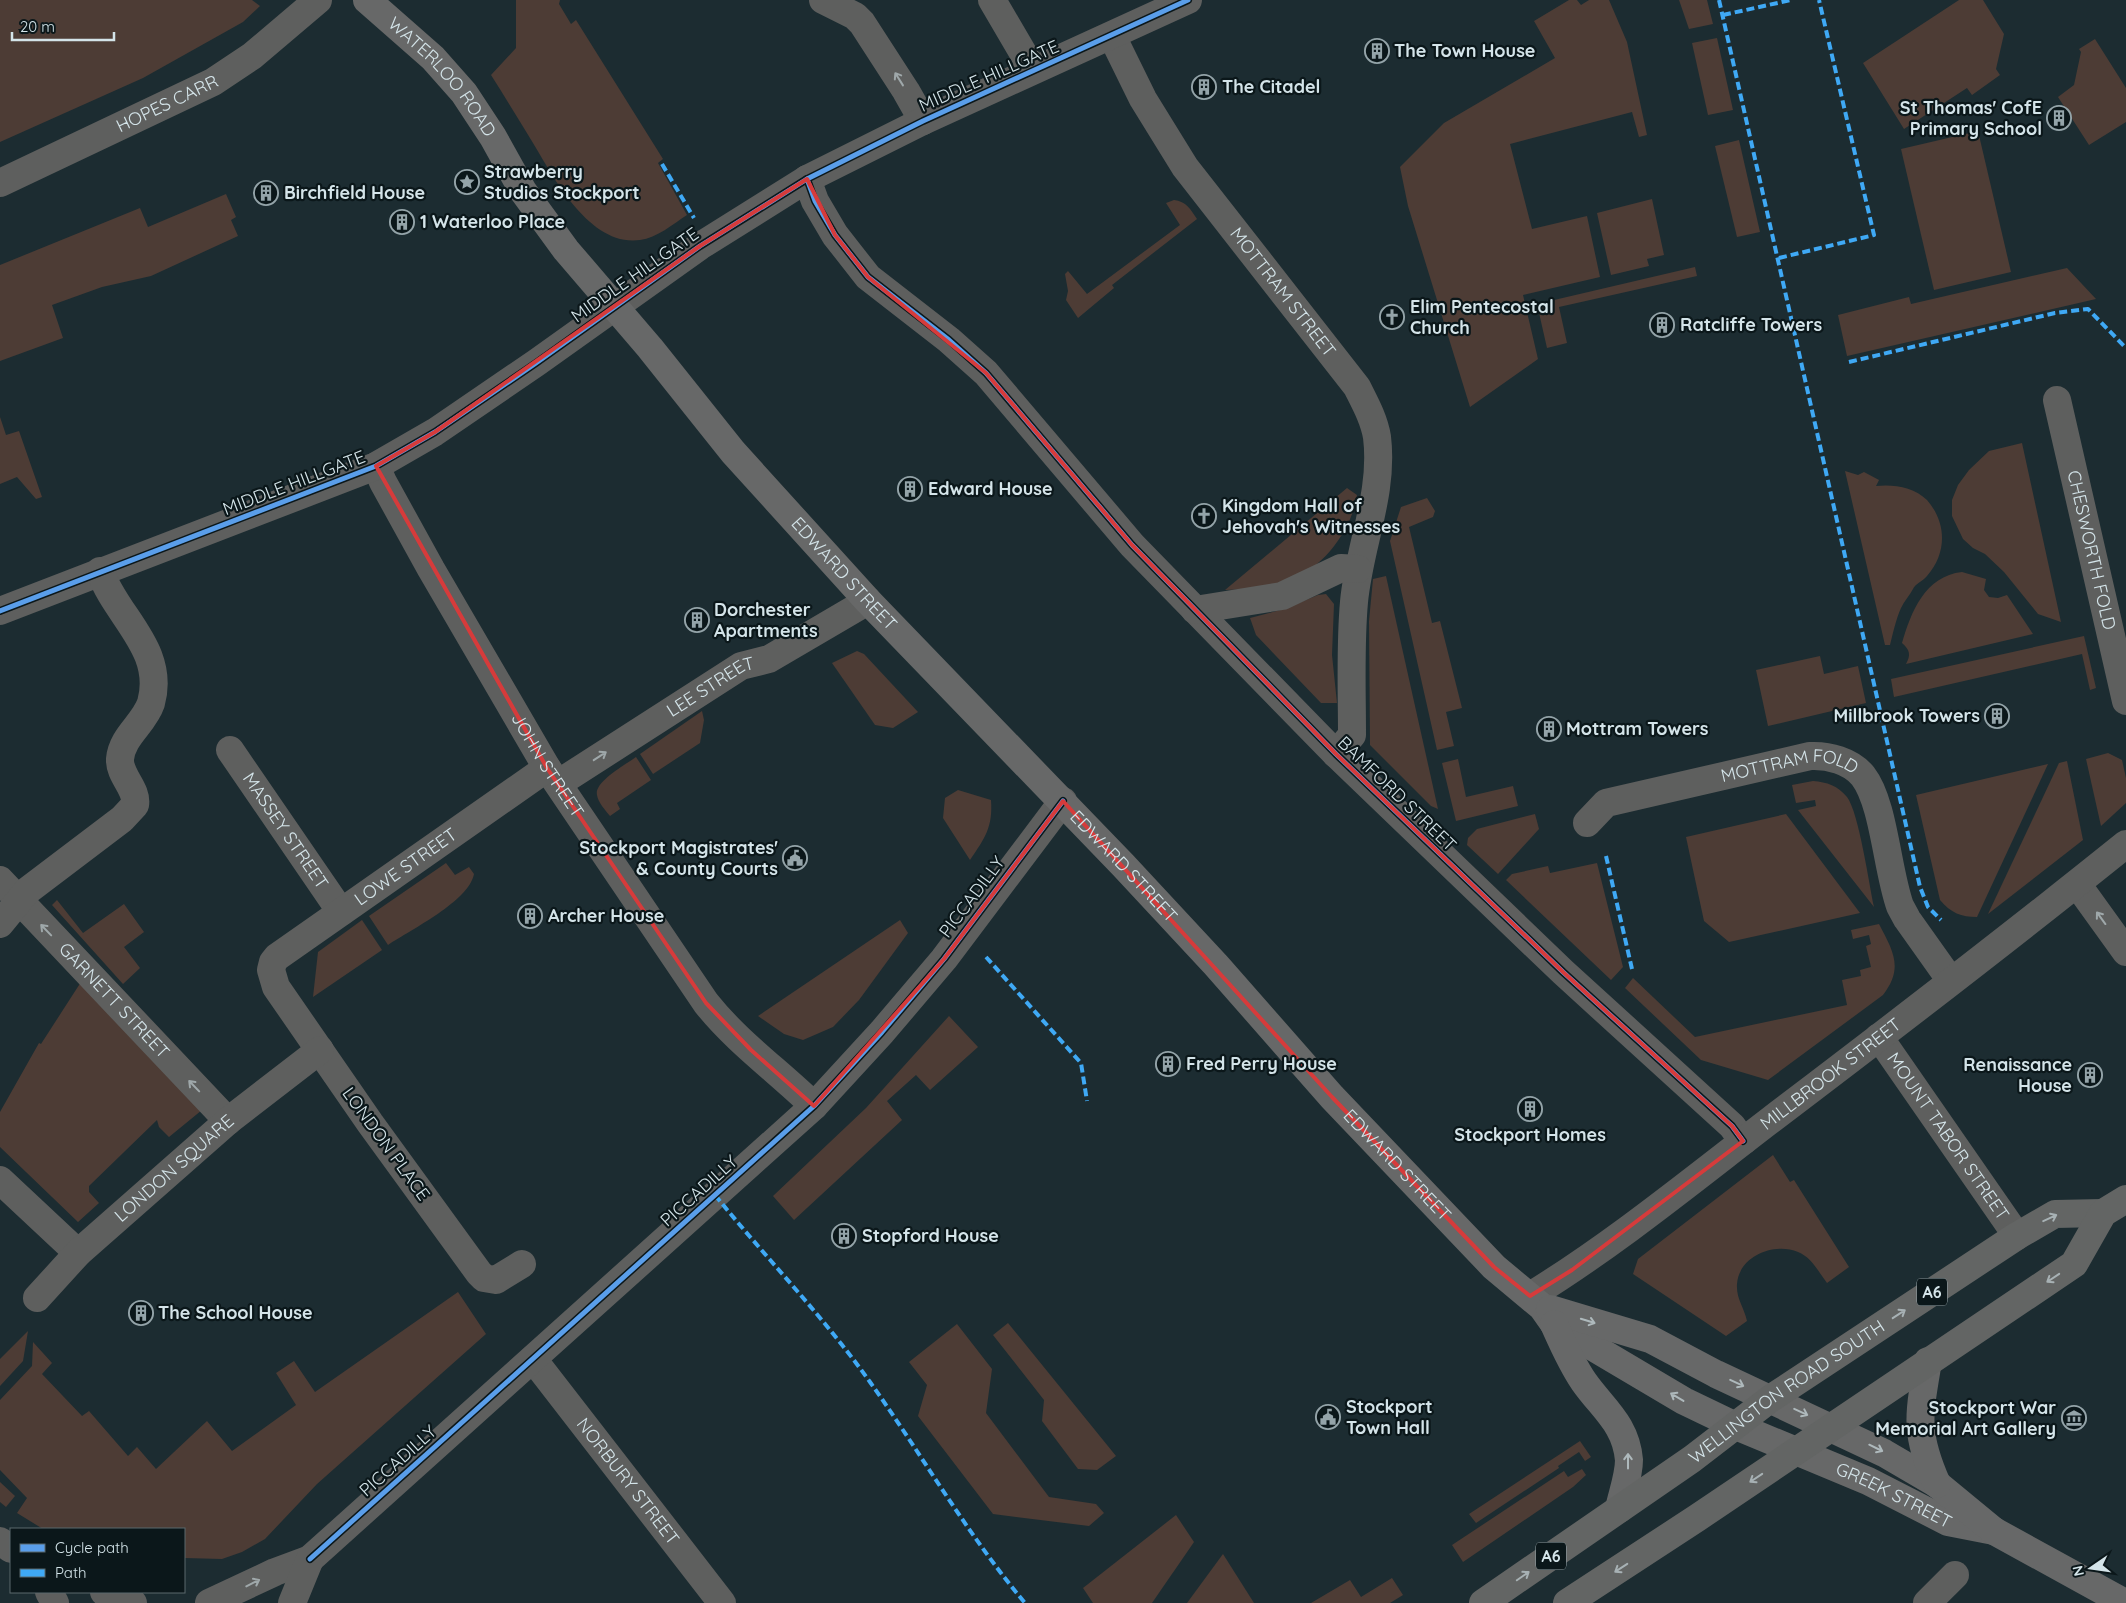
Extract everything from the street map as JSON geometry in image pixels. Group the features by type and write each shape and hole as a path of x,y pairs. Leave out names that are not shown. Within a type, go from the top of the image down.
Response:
{"highway":[{"name":"WELLINGTON ROAD SOUTH","path":"1483,1603 1736,1426 1770,1398 2017,1236 2055,1214 2115,1206"},
{"name":"WELLINGTON ROAD SOUTH","path":"1567,1603 2074,1264 2115,1206"}],"main road":[{"name":"WATERLOO ROAD","path":"367,0 433,58 464,93 523,191 566,250 614,307"},
{"name":"EDWARD STREET","path":"614,307 733,452 868,601 1063,801 1209,958 1338,1103 1494,1267 1542,1309 1684,1401 1736,1426 1796,1450"},
{"name":"EDWARD STREET","path":"1542,1309 1650,1339 1716,1374 1832,1427"},
{"path":"1542,1309 1566,1354 1585,1383 1620,1426 1626,1442 1629,1462 1619,1509"},
{"path":"1928,1361 1919,1421 1926,1459 1937,1484"},
{"name":"GREEK STREET","path":"1832,1427 1884,1452 1937,1484 1994,1531 2125,1603"},
{"name":"GREEK STREET","path":"1796,1450 1868,1481 1948,1522 1994,1531"}],"street":[{"name":"HOPES CARR","path":"0,183 213,82 252,56 318,0"},
{"path":"823,0 855,16 862,23 923,121"},
{"path":"992,0 1033,70"},
{"name":"MIDDLE HILLGATE","path":"0,611 376,466 406,450 480,402 700,246 807,179 923,121 1188,0"},
{"name":"MOTTRAM STREET","path":"1112,36 1143,99 1185,167 1357,387 1370,413 1376,436 1377,494 1358,568 1352,640 1352,735 1336,754"},
{"name":"BAMFORD STREET","path":"807,179 815,201 835,235 868,277 949,340 986,373 1132,545 1336,754 1563,972 1726,1120 1743,1141"},
{"name":"CHESWORTH FOLD","path":"2057,400 2126,701"},
{"name":"JOHN STREET","path":"376,466 432,569 553,775 719,1019 814,1106"},
{"path":"1195,610 1282,596 1341,568 1358,568"},
{"path":"0,924 26,890 122,819 135,805 135,796 122,773 120,761 122,747 150,705 154,687 153,671 147,649 105,586 100,572"},
{"name":"LEE STREET","path":"553,775 741,666 768,659 868,601"},
{"name":"MASSEY STREET","path":"230,750 341,912"},
{"name":"MOTTRAM FOLD","path":"1587,822 1606,803 1810,756 1820,756 1842,761 1856,769 1872,792 1900,906 1907,919 1951,981"},
{"name":"LOWE STREET","path":"272,970 272,962 277,956 341,912 553,775"},
{"name":"PICCADILLY","path":"209,1603 275,1572 310,1559 814,1106 882,1032 944,958 1063,801"},
{"name":"MILLBROOK STREET","path":"1542,1309 1572,1270 1879,1037 2126,844"},
{"name":"GARNETT STREET","path":"0,880 228,1121"},
{"path":"2077,884 2126,952"},
{"name":"LONDON PLACE","path":"272,970 276,987 479,1273 484,1278 496,1280 522,1264"},
{"name":"MOUNT TABOR STREET","path":"1879,1037 2017,1236"},
{"name":"LONDON SQUARE","path":"37,1298 78,1253 228,1121 320,1050"},
{"path":"0,1180 78,1253"},
{"name":"NORBURY STREET","path":"533,1359 722,1603"},
{"name":"PICCADILLY","path":"292,1603 310,1559"},
{"path":"1927,1603 1955,1575"},
{"path":"107,1593 133,1603"}],"highlighted area":[{"path":"807,179 835,235 868,277 986,373 1132,545 1336,754 1563,972 1732,1126 1743,1141 1572,1270 1530,1296 1494,1267 1332,1097 1063,801 944,959 814,1106 751,1050 706,1003 547,768 376,466 435,432 700,246"}],"shaded area":[{"path":"0,0 252,0 260,6 243,22 143,78 0,142"},
{"path":"516,0 560,0 559,4 571,24 576,20 663,159 658,163 687,215 653,237 640,240 622,239 605,233 590,222 563,191 491,75 516,48"},
{"path":"1569,0 1577,0 1581,5 1589,0 1609,0 1627,42 1647,135 1639,137 1632,112 1510,144 1532,229 1587,216 1600,277 1523,295 1538,359 1470,407 1408,206 1400,167 1444,123 1555,58 1534,21"},
{"path":"1679,0 1707,0 1713,24 1689,29"},
{"path":"1959,0 1983,0 2004,34 1996,69 2000,75 1972,95 1967,88 1904,129 1863,63"},
{"path":"1717,38 1733,110 1708,115 1692,43"},
{"path":"2095,39 2126,88 2126,122 2089,145 2058,97 2074,85 2081,52 2079,49"},
{"path":"1978,131 2011,272 1934,290 1901,149"},
{"path":"1739,140 1760,232 1737,237 1715,146"},
{"path":"226,194 236,217 231,220 238,236 151,276 102,287 52,305 63,338 0,361 0,265 140,208 148,227"},
{"path":"1652,199 1664,255 1647,259 1649,266 1611,275 1597,213"},
{"path":"1174,200 1185,204 1197,219 1112,285 1114,288 1078,318 1066,300 1068,291 1065,274 1068,271 1087,294 1180,225 1166,203"},
{"path":"1695,267 1697,276 1559,307 1567,343 1547,348 1537,304"},
{"path":"2067,268 2096,299 1847,356 1838,315 1909,297 1911,304"},
{"path":"0,417 6,435 19,431 42,497 36,499 17,477 0,484"},
{"path":"2022,443 2061,622 2038,614 2004,572 1985,554 1973,548 1963,539 1952,516 1952,500 1958,485 1969,470 1989,451"},
{"path":"1845,471 1858,475 1864,472 1879,480 1876,486 1896,486 1916,492 1927,500 1934,509 1941,528 1941,548 1938,558 1934,567 1914,587 1902,605 1890,645 1885,645"},
{"path":"1347,488 1357,495 1354,508 1343,534 1325,557 1302,574 1282,583 1258,588 1225,590"},
{"path":"1427,498 1435,511 1433,517 1409,527 1432,623 1440,621 1462,708 1446,712 1454,746 1437,750 1390,541 1401,507"},
{"path":"1962,572 1986,579 1984,590 1989,597 1998,598 2007,595 2033,634 1906,664 1909,653 1902,643 1915,608 1929,588 1938,580"},
{"path":"1386,576 1438,809 1431,806 1370,745 1369,621 1373,579"},
{"path":"1326,594 1334,604 1332,655 1337,703 1321,703 1256,635 1250,618 1284,609 1318,595"},
{"path":"2084,636 2096,688 2090,690 2082,654 1894,697 1891,679"},
{"path":"857,651 864,654 918,712 893,728 875,725 832,663"},
{"path":"1820,656 1824,674 1858,666 1866,703 1768,726 1756,670"},
{"path":"702,711 704,720 700,743 653,774 640,754"},
{"path":"2108,753 2122,760 2126,778 2126,803 2101,826 2086,759"},
{"path":"636,757 651,780 617,803 620,809 610,816 599,800 597,790 605,779"},
{"path":"1458,759 1466,797 1513,786 1518,806 1456,821 1442,763"},
{"path":"2067,761 2083,840 1988,914 2059,763"},
{"path":"2048,764 1977,917 1961,915 1952,911 1940,900 1916,795"},
{"path":"1813,781 1823,782 1836,787 1844,793 1851,805 1863,849 1874,907 1798,810 1816,806 1815,800 1796,803 1792,785"},
{"path":"958,790 991,800 991,818 987,832 970,860 943,818 945,798"},
{"path":"1535,814 1539,829 1498,874 1467,845 1468,838 1477,829"},
{"path":"1786,814 1860,913 1729,942 1704,921 1686,837"},
{"path":"446,863 455,875 469,867 474,874 470,884 462,894 438,914 388,945 369,916"},
{"path":"1597,863 1623,967 1611,980 1506,880 1512,874 1548,866 1550,873"},
{"path":"57,900 83,933 124,904 144,932 124,947 140,968 123,984 52,905"},
{"path":"362,920 382,950 313,997 318,952"},
{"path":"900,920 908,933 859,1000 833,1027 803,1040 784,1034 758,1016"},
{"path":"1879,924 1892,951 1895,968 1883,995 1768,1080 1701,1060 1625,988 1633,978 1695,1037 1847,1005 1842,980 1861,976 1860,970 1871,967 1866,946 1871,944 1869,935 1853,939 1851,930"},
{"path":"81,982 202,1110 169,1137 159,1127 157,1120 89,1186 89,1192 99,1203 78,1222 0,1147 0,1112 39,1043 41,1044"},
{"path":"949,1016 978,1047 930,1090 916,1075 887,1101 902,1120 794,1220 773,1196 866,1108"},
{"path":"1773,1155 1790,1182 1794,1180 1849,1267 1827,1283 1811,1261 1803,1254 1789,1249 1779,1249 1759,1254 1744,1266 1739,1274 1737,1284 1738,1294 1747,1321 1726,1336 1633,1274 1638,1259"},
{"path":"458,1292 486,1334 317,1484 265,1539 242,1552 222,1559 185,1558 185,1528 41,1528 17,1513 27,1498 0,1470 0,1400 32,1366 33,1342 52,1363 42,1374 82,1416 89,1411 128,1456 137,1447 156,1469 207,1421 232,1451 296,1405 276,1373 294,1361 315,1392"},
{"path":"1008,1323 1116,1456 1097,1470 1078,1469 1042,1421 1044,1400 993,1335"},
{"path":"957,1324 992,1369 986,1413 1049,1497 1096,1504 1104,1513 1089,1526 993,1514 918,1416 927,1385 909,1362"},
{"path":"28,1331 23,1361 0,1386 0,1359"},
{"path":"1580,1441 1591,1457 1585,1461 1579,1452 1558,1466 1559,1468 1476,1523 1469,1514"},
{"path":"1582,1469 1586,1475 1573,1487 1463,1562 1452,1545 1564,1471 1568,1477"},
{"path":"0,1482 15,1496 6,1507 0,1502"},
{"path":"1176,1515 1194,1542 1152,1603 1093,1603 1083,1588"},
{"path":"1223,1554 1254,1603 1187,1603"},
{"path":"1392,1578 1403,1595 1390,1603 1311,1603 1350,1580 1361,1597"}],"marked path":[{"path":"1719,0 1920,887 1928,907 1941,920"},
{"path":"1723,15 1791,0"},
{"path":"1779,258 1874,235 1819,0"},
{"path":"662,164 694,218"},
{"path":"1849,362 2055,313 2088,309 2126,348"},
{"path":"1606,856 1632,969"},
{"path":"986,957 1081,1063 1087,1101"},
{"path":"715,1195 814,1310 852,1358 984,1550 1025,1603"}],"cycle path":[{"path":"0,611 376,466 435,432 536,363 700,246 807,179 923,121 1188,0"},
{"path":"807,179 815,201 835,235 868,277 949,340 986,373 1132,545 1336,754 1563,972 1732,1126 1743,1141"},
{"path":"310,1559 814,1106 882,1032 944,959 1063,801"}],"place":[{"name":"The Town House","path":"1377,51"},
{"name":"The Citadel","path":"1204,87"},
{"name":"St Thomas' CofE Primary School","path":"2059,118"},
{"name":"Strawberry Studios Stockport","path":"467,182"},
{"name":"Birchfield House","path":"266,193"},
{"name":"1 Waterloo Place","path":"402,222"},
{"name":"Elim Pentecostal Church","path":"1392,317"},
{"name":"Ratcliffe Towers","path":"1662,325"},
{"name":"Edward House","path":"910,489"},
{"name":"Kingdom Hall of Jehovah's Witnesses","path":"1204,516"},
{"name":"Dorchester Apartments","path":"697,620"},
{"name":"Millbrook Towers","path":"1997,716"},
{"name":"Mottram Towers","path":"1549,729"},
{"name":"Stockport Magistrates' & County Courts","path":"795,858"},
{"name":"Archer House","path":"530,916"},
{"name":"Fred Perry House","path":"1168,1064"},
{"name":"Renaissance House","path":"2090,1075"},
{"name":"Stockport Homes","path":"1530,1109"},
{"name":"Stopford House","path":"844,1236"},
{"name":"The School House","path":"141,1313"},
{"name":"Stockport Town Hall","path":"1328,1417"},
{"name":"Stockport War Memorial Art Gallery","path":"2074,1418"}]}
